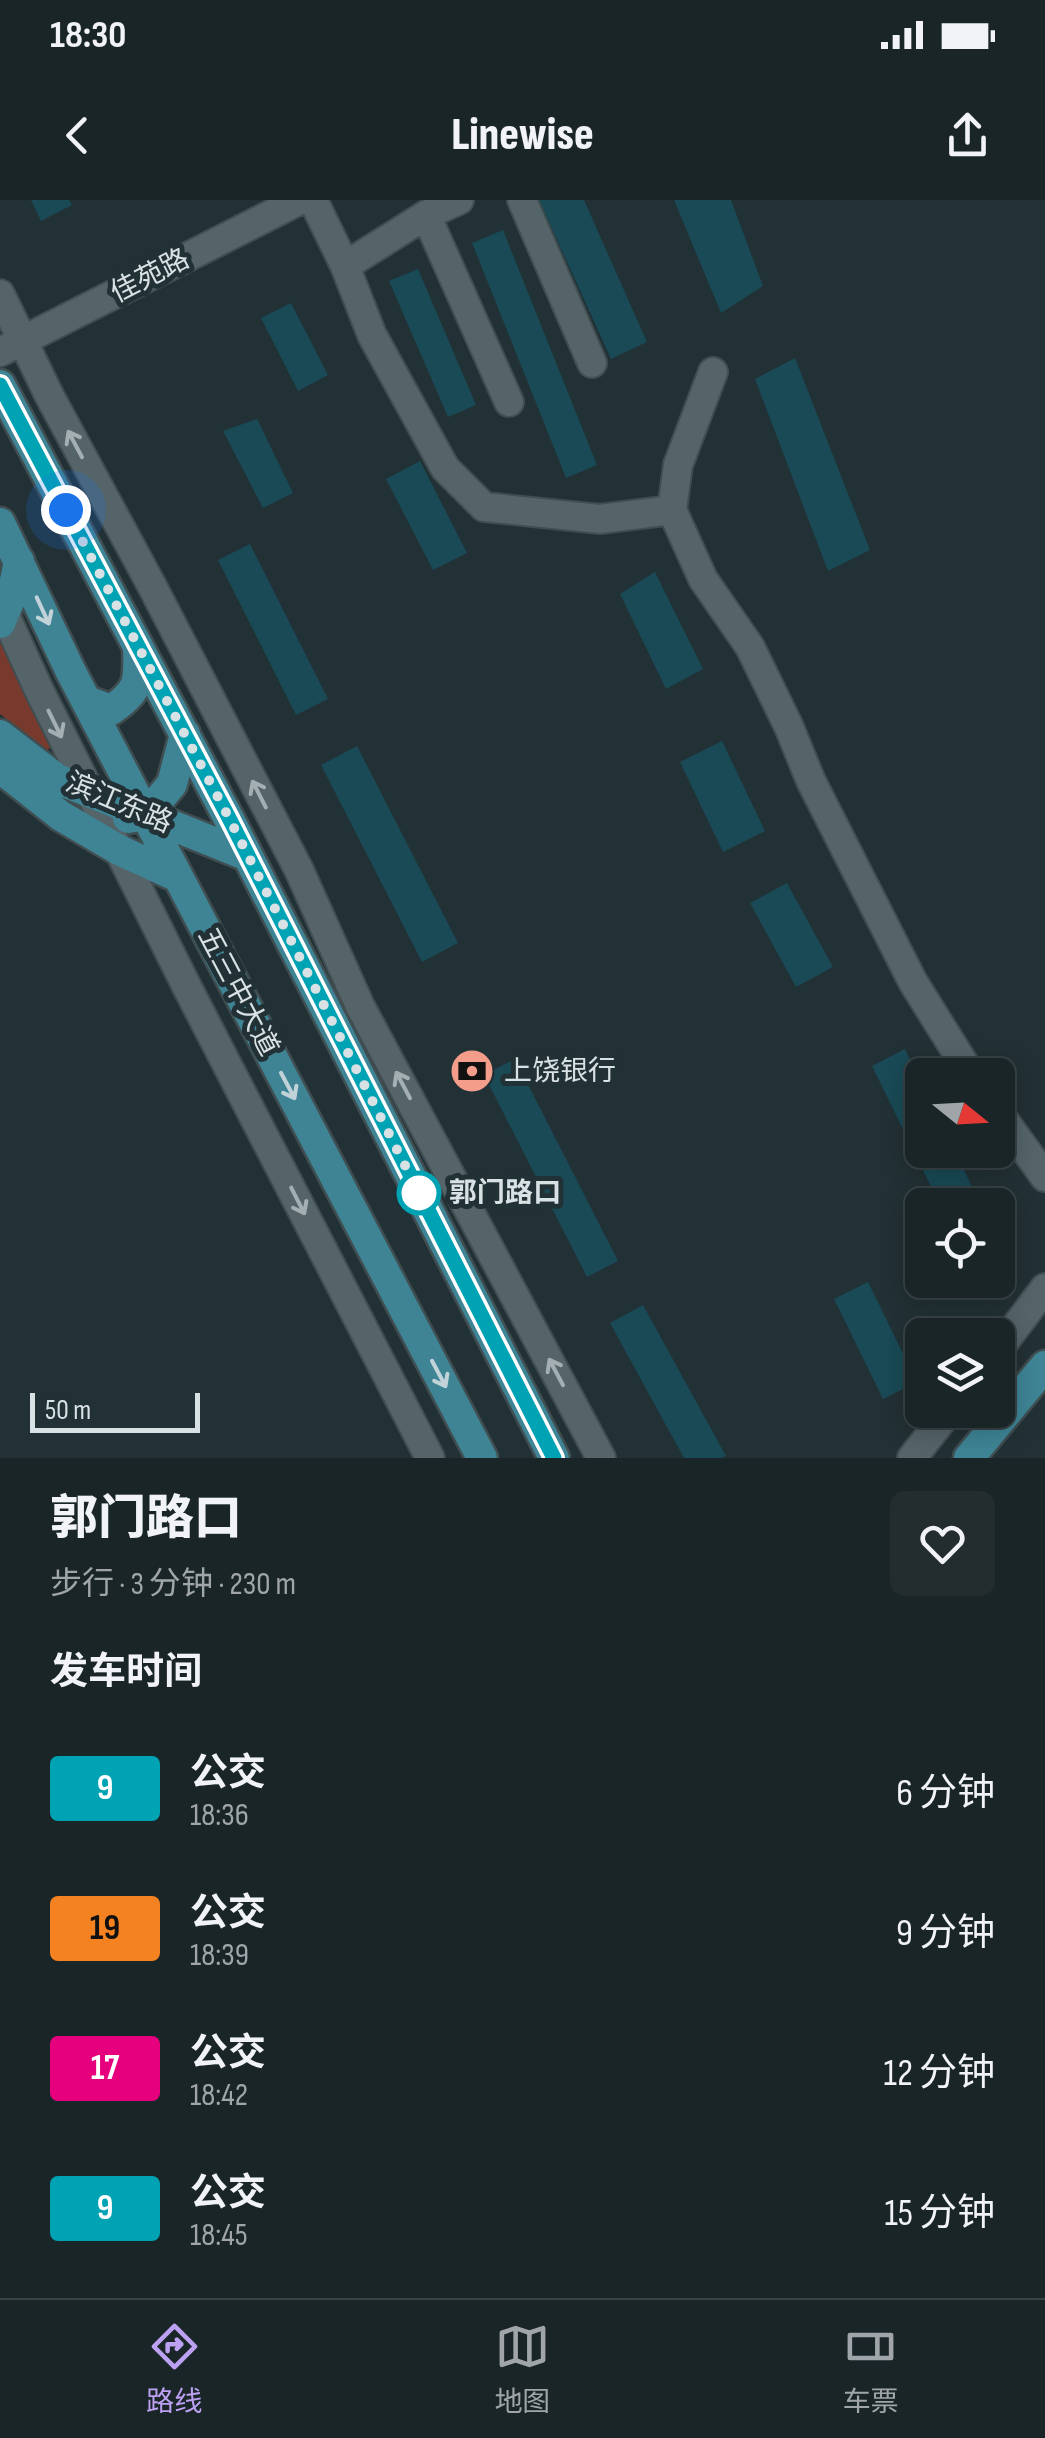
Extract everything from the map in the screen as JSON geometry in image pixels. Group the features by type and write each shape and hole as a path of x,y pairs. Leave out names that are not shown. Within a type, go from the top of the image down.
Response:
{"main road":[{"path":"0,386 185,734 554,1458"},
{"name":"五三中大道","path":"0,523 86,701 482,1458"},
{"path":"1,613 12,595 19,561"},
{"path":"86,701 111,710 130,698 139,676 137,643"},
{"path":"61,816 104,822 146,815 172,784 185,734"},
{"name":"滨江东路","path":"0,735 58,778 248,856"},
{"name":"滨江东路","path":"0,768 61,816 118,850 178,877"},
{"path":"969,1458 1045,1366"}],"street":[{"name":"佳苑路","path":"11,346 300,200"},
{"path":"313,200 372,335 445,468 484,507 600,519 672,510"},
{"path":"345,266 426,215 459,200"},
{"path":"522,200 592,363"},
{"path":"426,215 509,402"},
{"path":"0,294 11,346 50,398 160,602 290,854 360,1006 601,1458"},
{"path":"713,372 678,466 672,510 703,579 750,647 913,982 960,1058"},
{"path":"1,613 430,1458"},
{"path":"1015,1135 1045,1176"},
{"path":"1015,1328 1045,1288"},
{"path":"912,1458 936,1428"}],"shaded area":[{"path":"0,640 53,744 47,751 0,714"}],"building":[{"path":"31,200 69,200 72,205 41,221"},
{"path":"539,200 584,200 647,342 611,359"},
{"path":"674,200 731,200 763,286 721,313"},
{"path":"503,230 597,465 566,478 472,243"},
{"path":"418,269 476,405 448,417 389,281"},
{"path":"291,303 328,375 298,391 261,318"},
{"path":"795,358 870,550 828,571 755,379"},
{"path":"257,419 293,493 263,508 223,431"},
{"path":"420,461 467,553 433,570 386,479"},
{"path":"250,544 328,699 296,715 218,560"},
{"path":"655,572 703,669 666,689 620,594"},
{"path":"722,741 765,831 723,852 680,762"},
{"path":"357,746 458,943 422,962 321,765"},
{"path":"787,883 833,967 796,987 750,903"},
{"path":"905,1049 909,1058 905,1058 905,1133 872,1066"},
{"path":"515,1059 618,1261 587,1277 484,1075"},
{"path":"922,1168 963,1168 973,1188 932,1188"},
{"path":"868,1282 905,1358 905,1388 883,1399 834,1299"},
{"path":"643,1305 726,1456 684,1458 610,1323"}],"bus line":[{"name":"9","path":"0,385 229,818 554,1458"}],"place":[{"name":"上饶银行","path":"472,1071"},
{"name":"郭门路口","path":"419,1193"}],"route":[{"path":"66,510 229,818 419,1193"}]}
